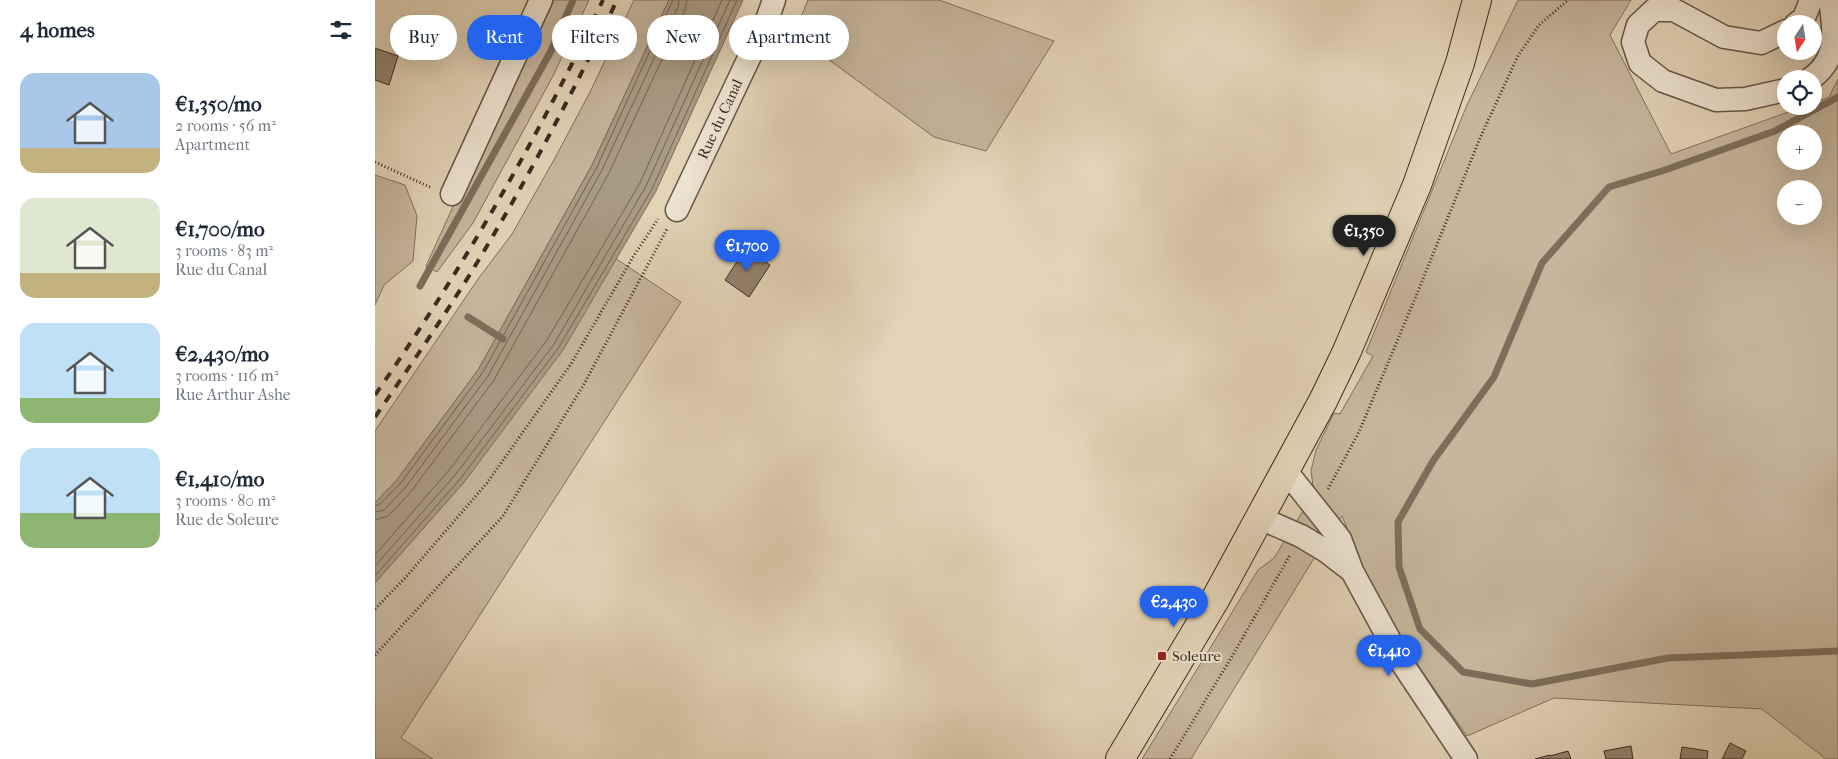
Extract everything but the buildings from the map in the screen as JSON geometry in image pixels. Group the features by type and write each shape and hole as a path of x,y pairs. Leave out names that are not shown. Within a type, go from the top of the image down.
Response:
{"main road":[{"path":"1120,759 1216,598 1286,471 1347,351 1413,194 1460,64 1477,0"}],"street":[{"path":"452,194 541,0"},
{"name":"Rue du Canal","path":"677,210 767,20 774,0"},
{"path":"1805,15 1811,0"},
{"path":"1822,72 1835,53 1835,33 1830,0"},
{"path":"1777,35 1761,43 1724,37 1674,10 1654,10 1638,26 1633,42 1640,63 1663,81 1716,100 1745,99 1777,92"},
{"path":"1286,471 1339,539 1353,571 1402,663 1466,759"},
{"path":"1260,518 1301,536 1326,551 1353,571"}],"path":[{"path":"1317,510 1359,432 1480,138 1518,56 1539,25 1568,0"},
{"path":"375,162 437,190 452,194"},
{"path":"375,655 503,516 583,386 677,210"},
{"path":"375,609 406,577 487,483 571,364 657,219 677,210"},
{"path":"1170,759 1301,536"}],"shaded area":[{"path":"547,0 589,0 582,15 552,15 552,60 561,60 473,223 437,272 426,266 520,60 542,60 542,15 540,15"},
{"path":"634,0 669,0 662,15 647,15 647,47 592,165 478,370 396,481 375,503 375,431 478,279 512,234 555,158 605,60 637,60 637,15 627,15"},
{"path":"808,0 939,0 1054,41 986,151 934,137 829,60 849,60 849,15 802,15"},
{"path":"1518,0 1631,0 1610,35 1671,154 1780,115 1822,115 1822,100 1829,97 1838,79 1838,759 1826,759 1762,709 1554,698 1467,736 1381,612 1342,516 1191,759 1142,759 1258,570 1274,558 1314,493 1311,471 1316,450 1334,413 1340,414 1373,356 1366,352 1467,105"},
{"path":"375,175 405,185 417,216 413,261 384,285 375,305"},
{"path":"615,258 681,302 401,738 433,759 375,759 375,583 465,481"}],"water":[{"path":"669,0 743,0 736,15 729,15 729,31 719,53 719,15 662,15"},
{"path":"647,47 647,60 716,60 656,191 563,350 465,481 375,583 375,503 396,481 478,370 592,165"}],"waterway":[{"path":"420,286 551,51 573,0"},
{"path":"1838,97 1775,131 1665,170 1609,187 1542,263 1494,377 1433,461 1398,522 1399,567 1420,629 1463,672 1532,684 1668,658 1838,651"},
{"path":"468,317 503,339"}],"railway":[{"path":"375,395 438,300 497,202 552,102 603,0"},
{"path":"375,417 492,238 548,138 617,0"}],"place":[{"name":"Soleure","path":"1162,656"}]}
